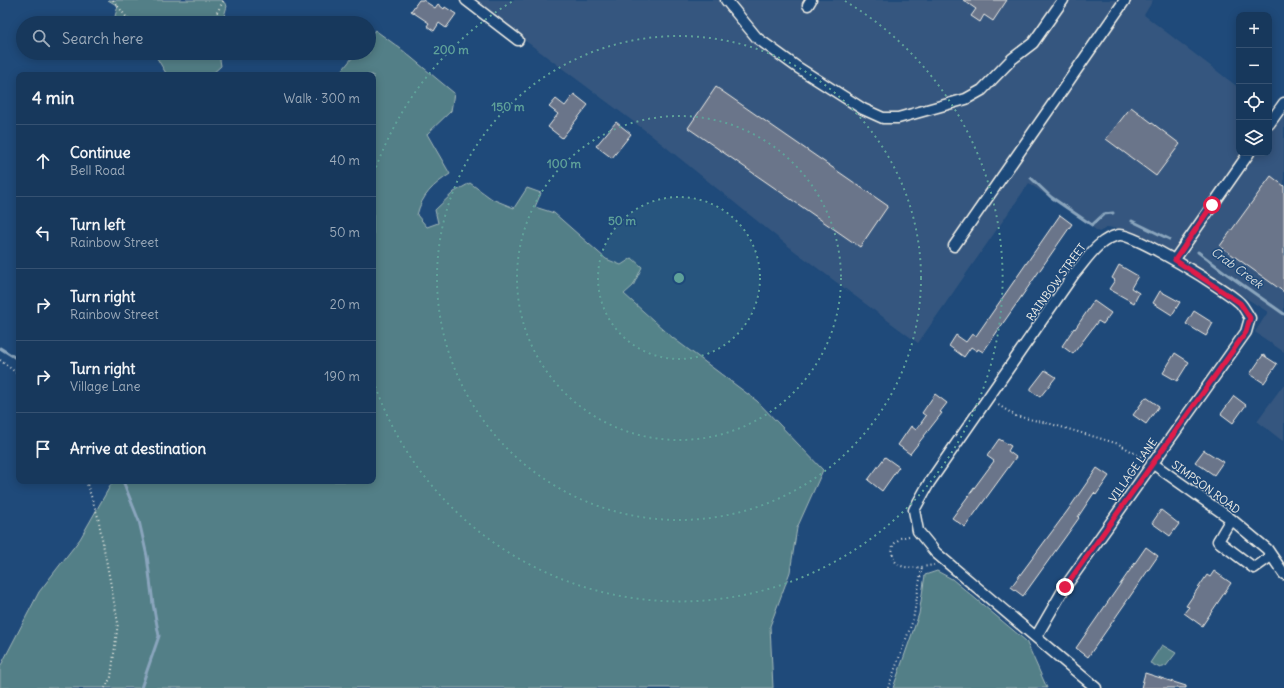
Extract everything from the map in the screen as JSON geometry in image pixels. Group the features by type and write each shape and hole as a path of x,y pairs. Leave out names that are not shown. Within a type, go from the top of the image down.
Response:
{"street":[{"path":"466,0 518,40"},
{"path":"726,0 758,38 797,67 863,110 883,118 898,118 966,99 982,90 1012,59 1033,43 1063,0"},
{"path":"954,246 1125,0"},
{"path":"1272,120 1283,106"},
{"path":"1175,260 1247,156"},
{"name":"RAINBOW STREET","path":"1036,637 936,553 918,532 914,510 929,483 1074,274 1100,243 1120,235 1140,241 1175,260 1240,303 1250,318"},
{"name":"VILLAGE LANE","path":"1036,637 1065,587 1246,332 1250,318"},
{"name":"SIMPSON ROAD","path":"1152,463 1231,519 1266,549 1284,574"},
{"path":"1231,519 1218,541 1254,568 1271,556"},
{"path":"1036,637 1096,688"}],"path":[{"path":"113,0 126,16"},
{"path":"215,16 224,0"},
{"path":"0,360 16,373"},
{"path":"988,398 1016,416 1051,424 1119,444 1152,463"},
{"path":"87,484 98,517 118,623 111,678 105,688"},
{"path":"915,537 910,536 900,538 892,545 891,553 896,561 902,567 915,568 937,564"},
{"path":"888,688 915,615 922,567"}],"shaded area":[{"path":"471,0 1153,0 1144,15 1236,86 1236,156 1272,156 1272,113 1280,119 1284,114 1284,352 1255,332 1268,312 1197,267 1130,231 1108,227 1099,232 1029,183 918,343 792,249 646,131"},
{"path":"1284,384 1284,442 1257,421"}],"green space":[{"path":"108,0 222,0 227,6 224,16 115,16 118,6"},
{"path":"376,31 401,49 454,93 451,111 427,134 450,174 438,182 429,191 419,208 417,215 427,227 438,223 435,210 454,192 470,183 492,199 514,208 527,188 541,193 535,207 554,213 606,259 621,265 632,258 642,267 633,286 624,294 673,338 757,401 823,470 797,528 790,572 770,626 773,688 0,688 0,667 39,592 80,539 111,484 376,484 376,72 341,72 350,60 376,60"},
{"path":"158,60 220,60 221,66 214,72 165,72"},
{"path":"937,571 952,579 1026,641 1047,688 893,688 919,614 925,575"},
{"path":"1162,645 1176,653 1166,666 1160,668 1150,663"}],"building":[{"path":"419,0 423,0 435,8 438,4 444,9 445,7 456,14 446,28 439,23 434,31 427,26 429,23 411,11"},
{"path":"963,0 1007,0 993,21 984,15 980,22 971,16 976,9"},
{"path":"716,87 888,206 860,247 688,128"},
{"path":"574,94 588,105 562,138 548,127 558,114 549,107 556,99 565,106"},
{"path":"1131,107 1180,144 1156,176 1106,139"},
{"path":"616,122 631,134 612,158 596,146"},
{"path":"1271,176 1284,186 1284,292 1220,246"},
{"path":"1060,215 1072,224 983,352 978,349 977,351 971,347 964,357 949,346 956,335 966,342 972,334 976,336"},
{"path":"1119,265 1138,276 1131,288 1139,293 1134,303 1109,289 1115,280 1112,278"},
{"path":"1160,291 1180,302 1172,315 1153,303"},
{"path":"1094,301 1111,313 1103,324 1098,321 1073,354 1062,346"},
{"path":"1194,311 1213,323 1206,336 1186,324"},
{"path":"1175,353 1189,362 1177,381 1163,373"},
{"path":"1263,355 1277,364 1264,383 1250,374"},
{"path":"1045,370 1056,377 1040,397 1031,391 1031,388"},
{"path":"935,394 947,403 940,412 942,413 910,454 898,445 911,426 916,430 926,416 922,413"},
{"path":"1234,396 1246,405 1233,423 1221,414"},
{"path":"1146,397 1159,406 1146,424 1133,415"},
{"path":"999,439 1011,446 1008,451 1016,457 965,527 952,518 994,461 987,456"},
{"path":"1204,450 1223,462 1214,475 1195,462"},
{"path":"885,457 899,467 882,491 868,480"},
{"path":"1097,468 1109,476 1096,495 1094,493 1078,517 1079,518 1023,596 1011,587"},
{"path":"1161,510 1179,524 1170,536 1152,523"},
{"path":"1146,547 1158,556 1088,657 1076,648"},
{"path":"1214,571 1231,583 1202,626 1184,613 1189,607 1186,606 1207,575 1210,577"},
{"path":"1145,673 1186,686 1186,688 1141,688"}],"waterway":[{"name":"Crab Creek","path":"1031,178 1051,197 1092,225 1104,214 1113,213"},
{"name":"Crab Creek","path":"1132,221 1169,239"},
{"name":"Crab Creek","path":"1198,252 1284,314"},
{"path":"0,348 16,358"},
{"path":"124,484 139,521 147,556 159,636 141,688"}],"route":[{"path":"1065,587 1246,332 1250,318 1240,303 1175,260 1212,205"}]}
